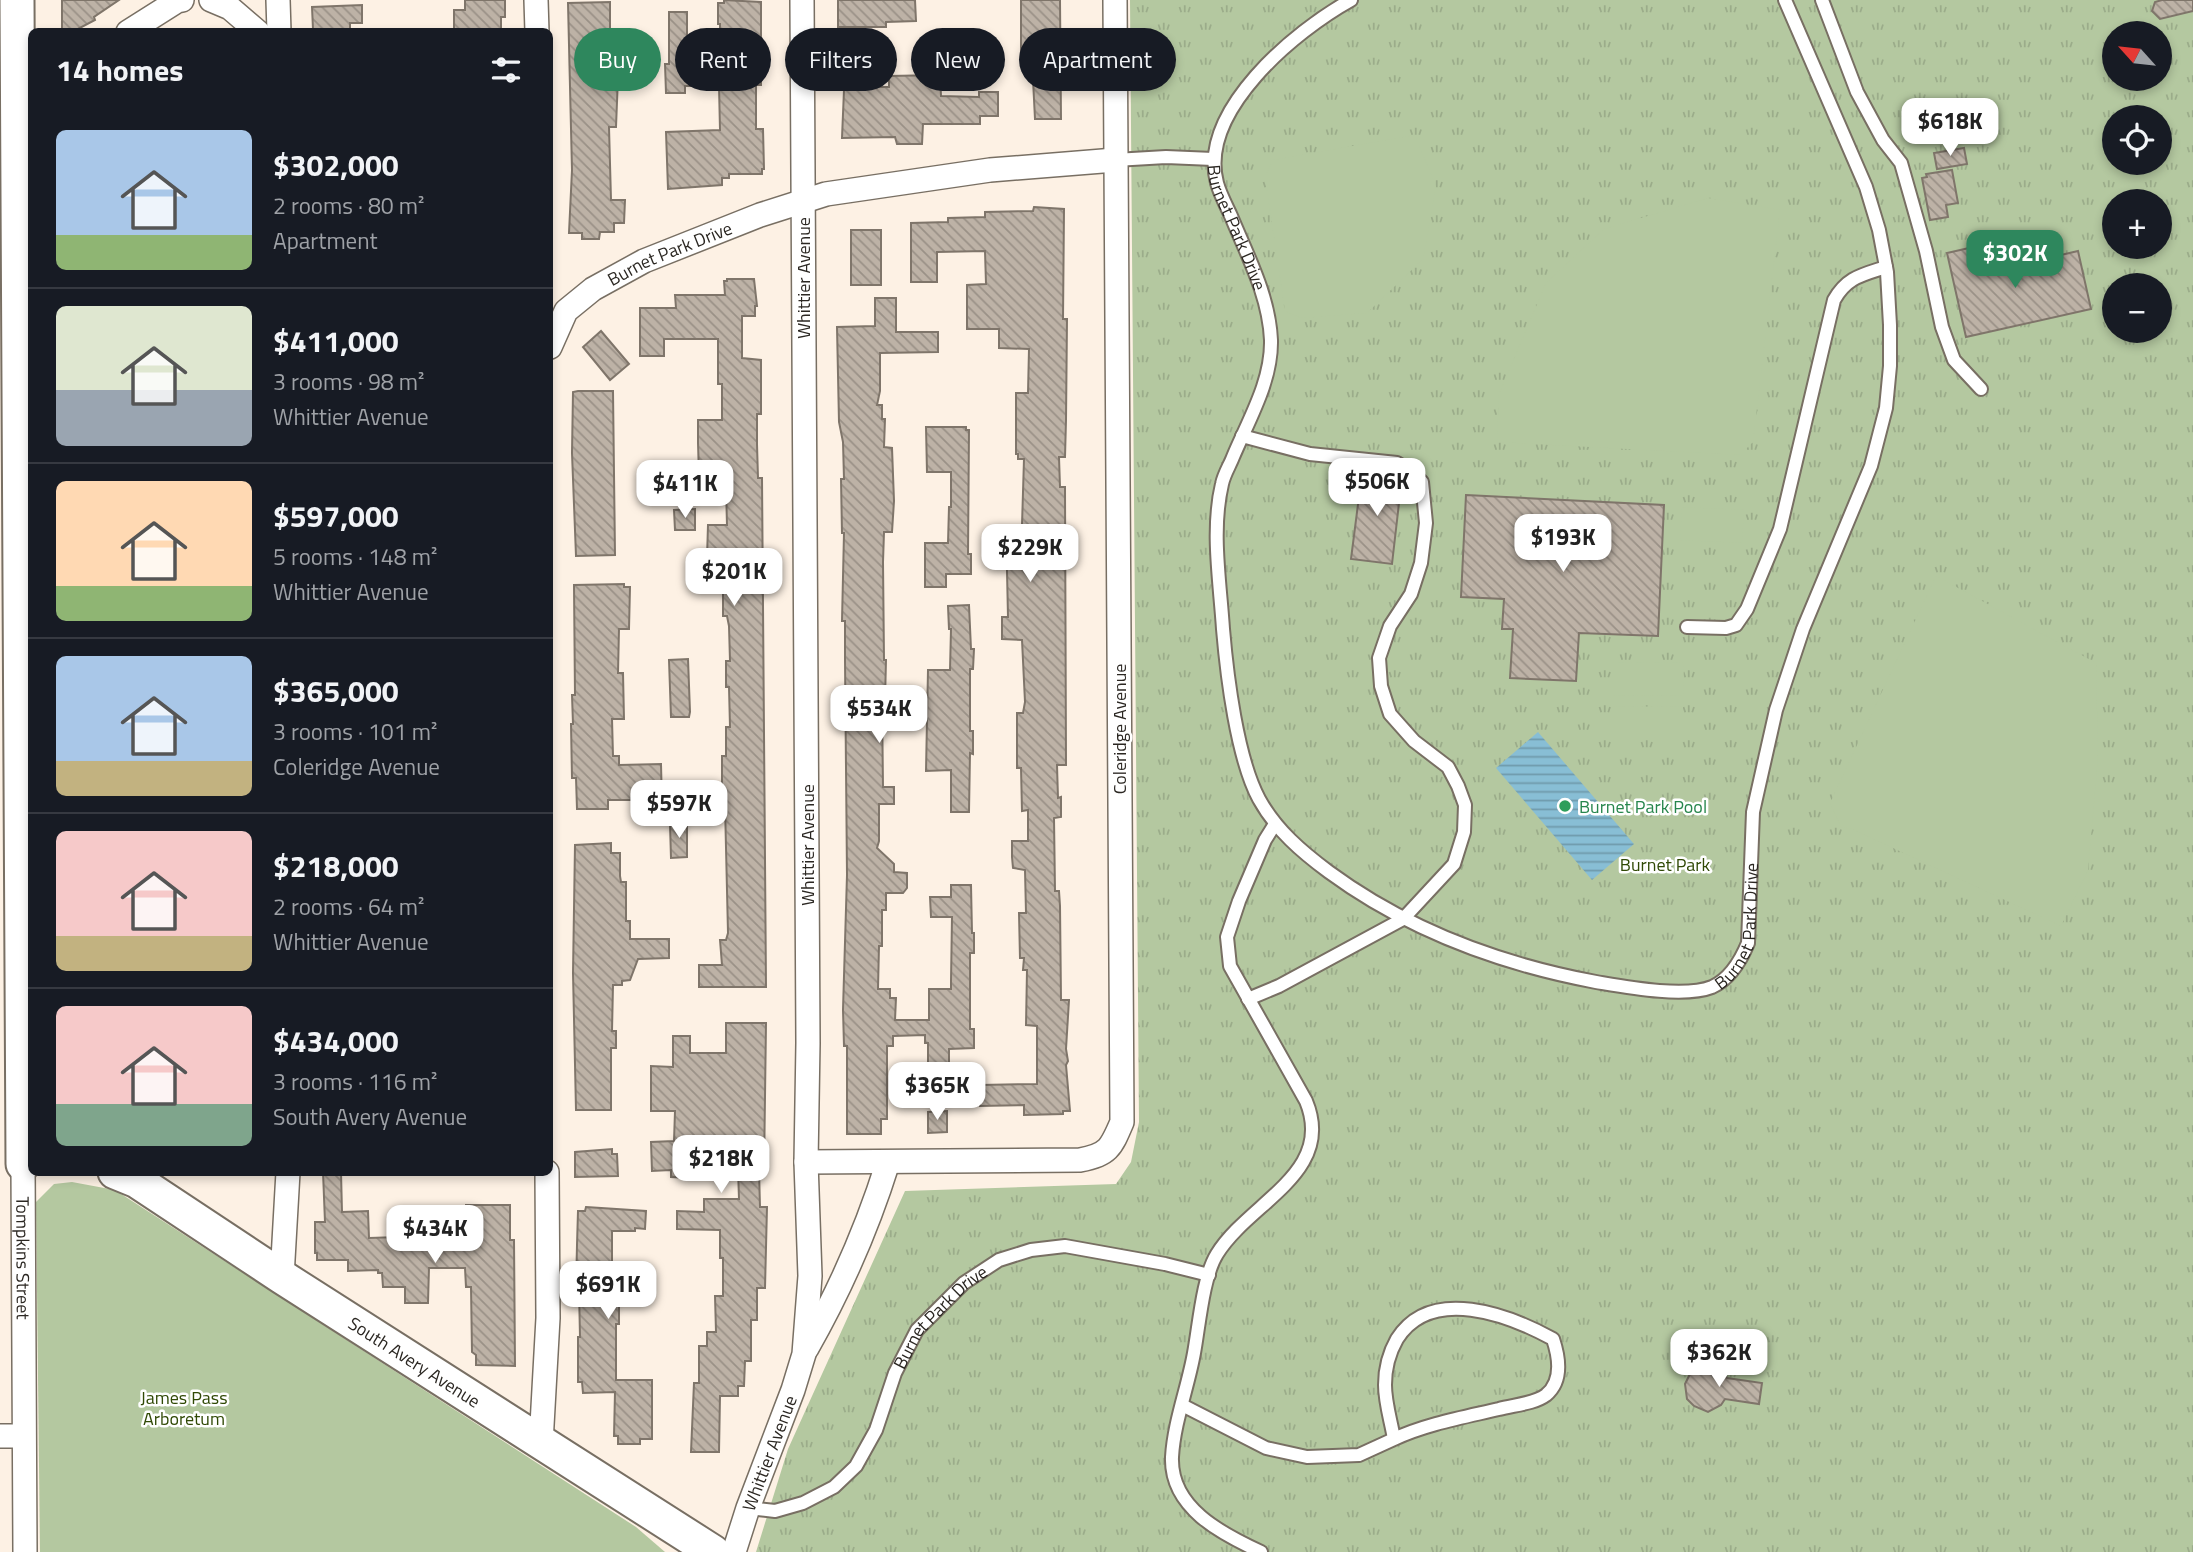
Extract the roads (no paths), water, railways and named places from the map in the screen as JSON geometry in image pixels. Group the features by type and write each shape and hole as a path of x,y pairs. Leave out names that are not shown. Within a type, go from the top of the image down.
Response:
{"street":[{"name":"Tompkins Street","path":"17,0 10,618 11,891 27,1100 18,1164 25,1552"},
{"path":"134,28 182,0"},
{"path":"211,0 230,8 253,28"},
{"path":"278,0 279,28"},
{"path":"536,0 537,28"},
{"name":"Whittier Avenue","path":"734,1552 804,1354 810,1276 806,1162 808,1043 802,0"},
{"name":"Coleridge Avenue","path":"806,1162 1080,1160 1101,1156 1114,1142 1122,1122 1115,0"},
{"name":"Burnet Park Drive","path":"553,340 566,311 593,289 644,261 760,215 826,194 990,170 1115,160"},
{"name":"Whittier Avenue","path":"804,1354 829,1311 877,1196 888,1162"},
{"name":"South Avery Avenue","path":"128,1176 713,1552"},
{"path":"282,1277 288,1176"},
{"path":"541,1443 548,1318 547,1176"},
{"path":"0,1436 23,1436"}],"lane":[{"path":"1213,159 1223,124 1255,76 1294,40 1351,0"},
{"name":"Burnet Park Drive","path":"1115,160 1166,157 1213,159 1218,184 1270,315 1271,355 1268,376 1222,483 1217,537 1225,657 1243,758 1258,797 1275,824 1311,859 1350,888 1404,919 1473,949 1511,962 1597,982 1677,993 1712,987 1731,973 1748,943 1754,812 1776,710 1803,629 1871,466 1886,408 1890,366 1886,267 1879,230 1866,187 1785,0"},
{"path":"1822,0 1857,92 1883,141 1901,163 1926,251 1942,327 1954,360 1981,389"},
{"path":"1687,626 1726,628 1736,625 1747,609 1780,529 1834,300 1849,280 1886,267"},
{"path":"1242,436 1310,454 1397,463 1422,482 1426,523 1421,563 1412,594 1390,626 1382,648 1379,659 1381,686 1390,714 1414,741 1448,767 1465,805 1464,832 1454,864 1404,919 1279,986 1248,999"},
{"path":"1261,1552 1209,1525 1184,1499 1174,1476 1172,1458 1209,1275 1216,1255 1241,1223 1281,1189 1302,1166 1314,1139 1312,1116 1306,1101 1230,966 1227,937 1239,901 1275,824"},
{"name":"Burnet Park Drive","path":"748,1508 775,1511 803,1503 834,1487 856,1466 876,1430 895,1373 917,1330 964,1283 999,1260 1031,1250 1065,1246 1209,1275"},
{"path":"1182,1405 1266,1448 1307,1457 1359,1455 1394,1438 1475,1414 1533,1401 1546,1395 1556,1381 1559,1366 1553,1339 1518,1322 1478,1310 1429,1312 1405,1326 1393,1346 1386,1367 1385,1387 1394,1438"}],"water":[{"name":"Burnet Park Pool","path":"1538,732 1634,844 1592,880 1496,768"}],"place":[{"name":"Burnet Park Pool","path":"1565,806"}],"park label":[{"name":"Burnet Park","path":"1665,864"},
{"name":"James Pass Arboretum","path":"184,1407"}]}
